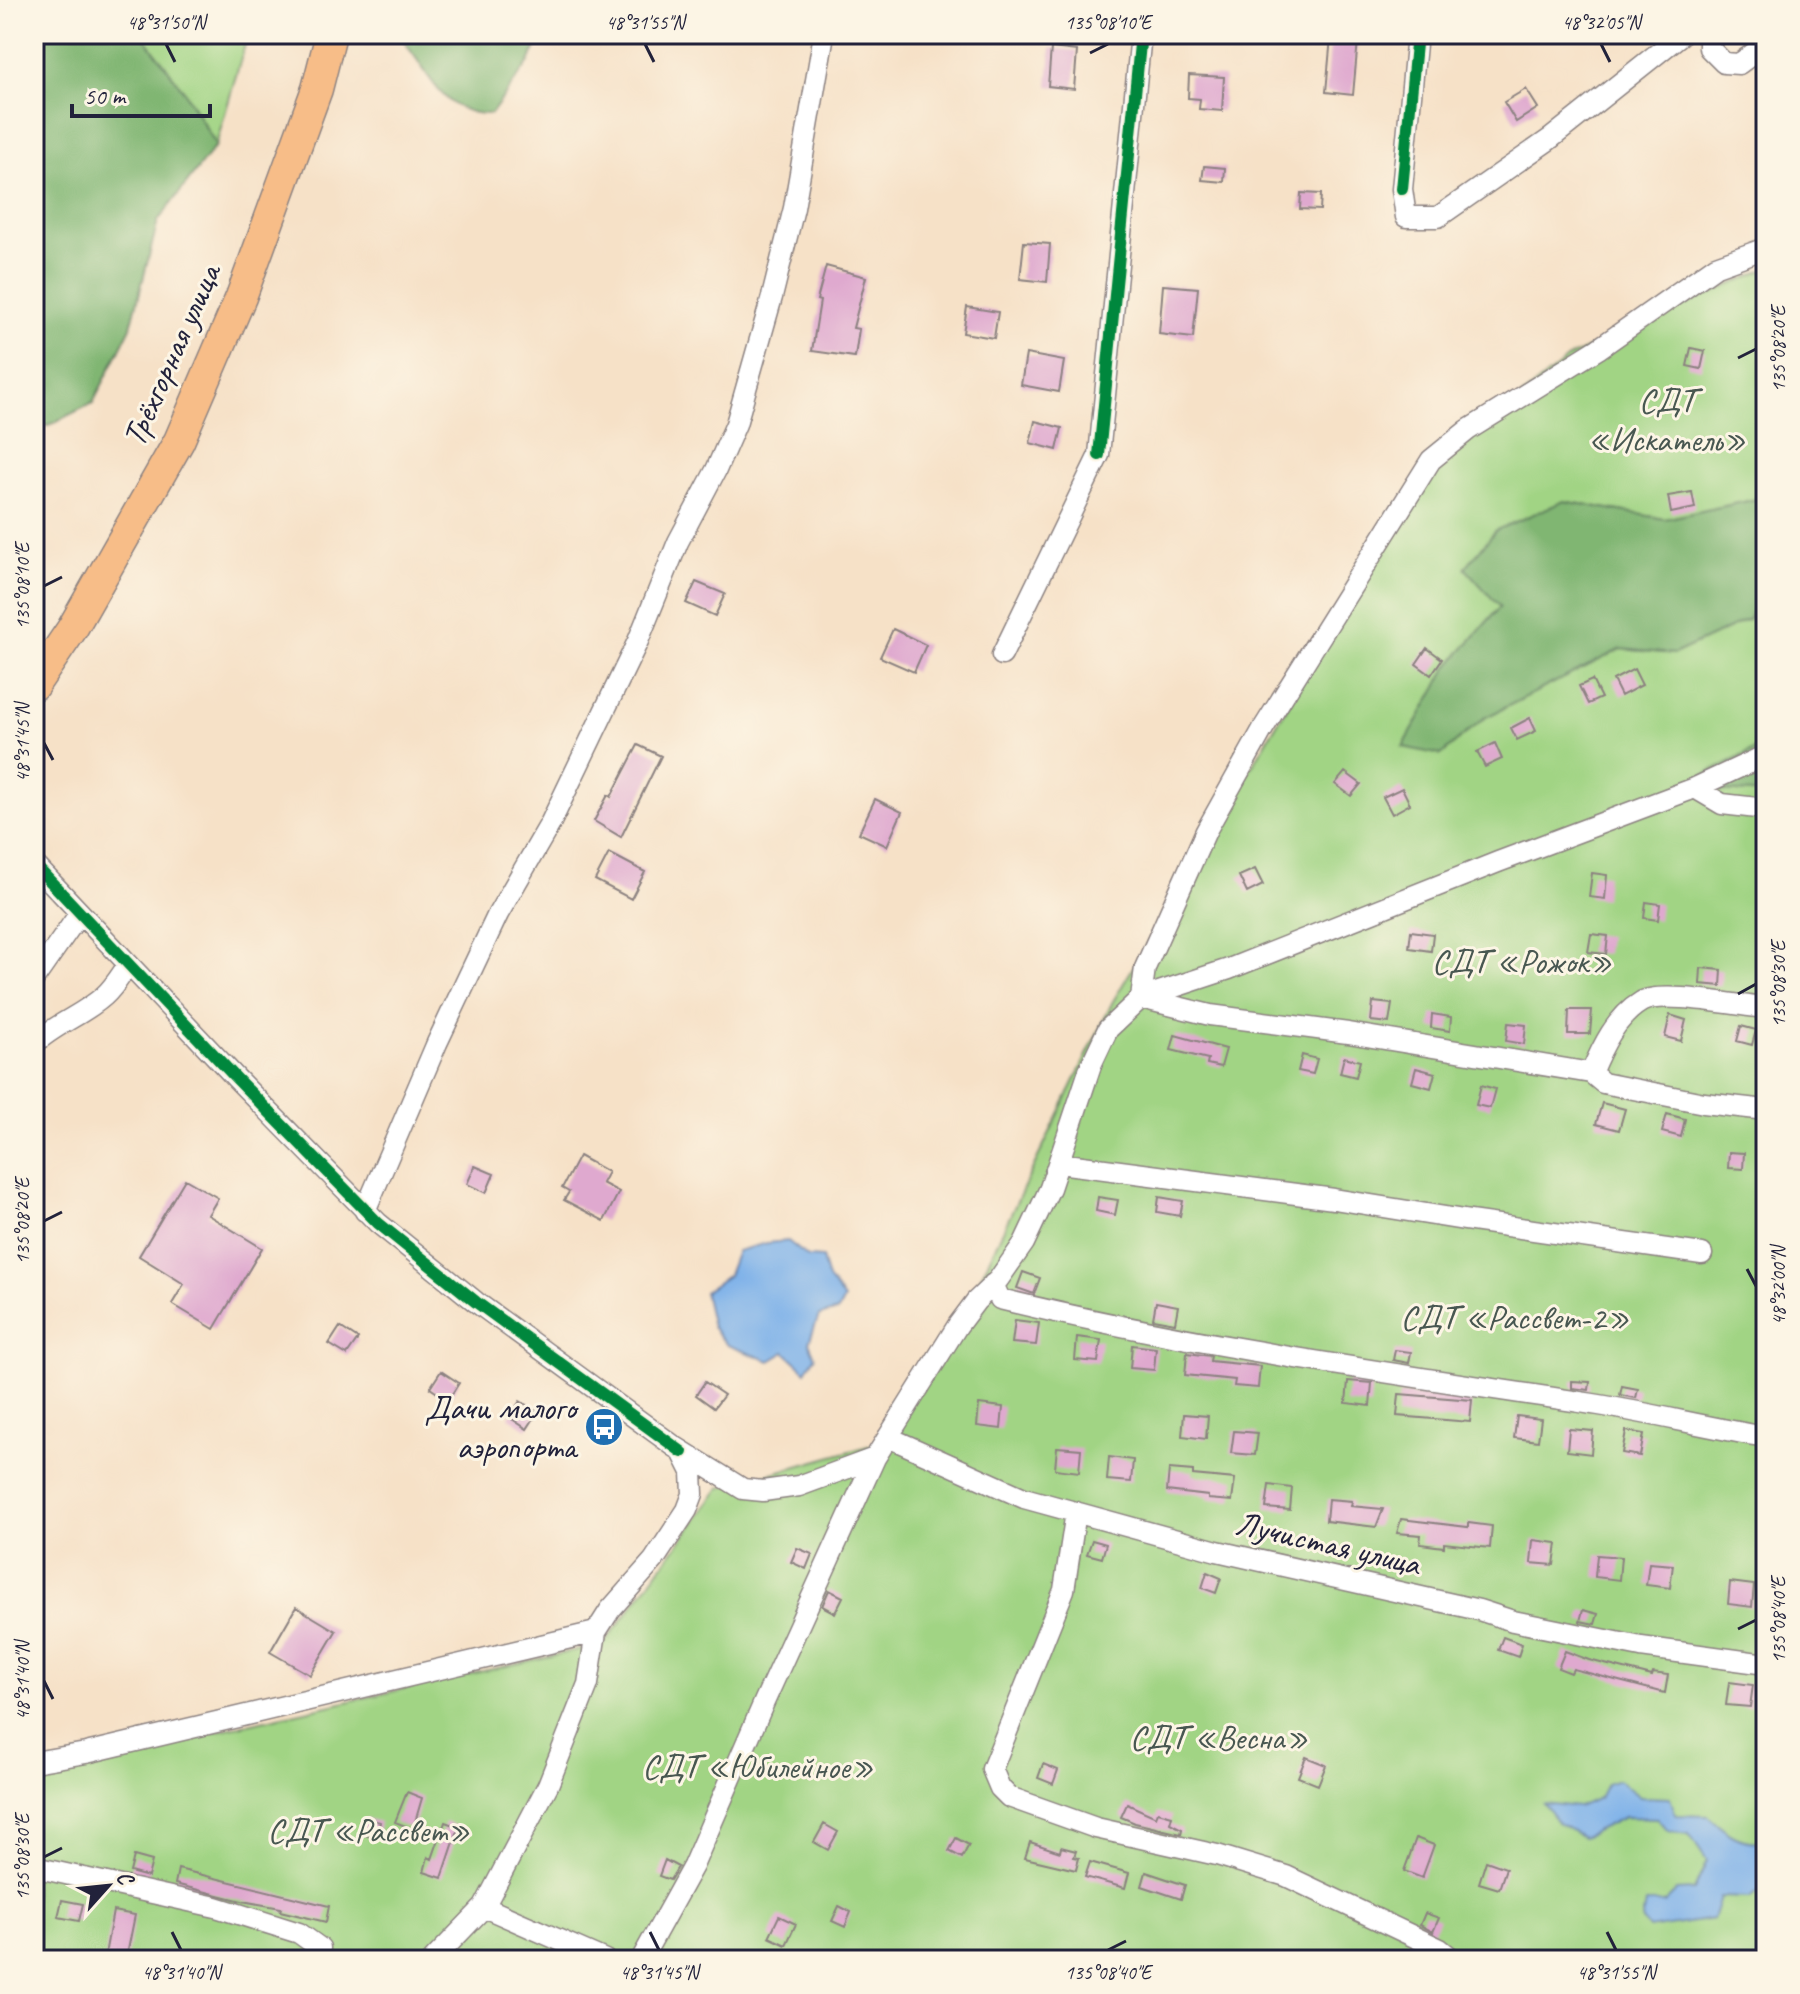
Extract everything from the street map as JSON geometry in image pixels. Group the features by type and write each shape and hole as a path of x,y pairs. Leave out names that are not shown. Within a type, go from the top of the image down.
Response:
{"highway":[{"name":"Трёхгорная улица","path":"34,685 72,629 179,441 241,297 317,89 331,34"}],"street":[{"path":"365,1211 437,1043 491,928 564,796 638,641 678,542 736,424 794,208 824,34"},
{"path":"1002,655 1099,455 1141,34"},
{"path":"1417,34 1402,189 1406,217 1438,217 1550,139 1682,34"},
{"path":"1709,34 1709,48 1724,63 1739,64 1766,44"},
{"path":"1141,998 1145,968 1206,831 1264,727 1431,460 1468,430 1598,349 1716,266 1766,248"},
{"path":"641,1960 693,1866 875,1458 958,1325 1024,1243 1059,1163 1091,1065 1108,1029 1141,998 1229,969 1695,788 1766,755"},
{"path":"1695,788 1722,804 1766,809"},
{"path":"34,864 365,1211 476,1302 682,1452 743,1489 763,1491 799,1486 875,1458"},
{"path":"34,979 80,913"},
{"path":"34,1044 107,994 128,965"},
{"path":"1591,1073 1621,1019 1643,1000 1662,997 1766,1008"},
{"path":"1141,998 1210,1015 1348,1033 1591,1073 1603,1083 1704,1103 1766,1110"},
{"path":"1059,1163 1334,1199 1702,1254"},
{"path":"993,1284 1000,1299 1077,1317 1225,1345 1604,1406 1766,1437"},
{"name":"Лучистая улица","path":"888,1437 1024,1498 1217,1551 1479,1610 1513,1621 1641,1647 1766,1664"},
{"path":"433,1960 484,1907 548,1785 588,1684 596,1632 610,1610 654,1560 687,1510 693,1494 692,1472 682,1452"},
{"path":"1076,1512 1064,1590 992,1769 1000,1788 1009,1797 1096,1828 1217,1855 1286,1876 1440,1949 1454,1960"},
{"path":"34,1762 86,1753 596,1632"},
{"path":"34,1867 216,1907 299,1933 320,1948 319,1960"},
{"path":"484,1907 605,1960"}],"green space":[{"path":"34,34 142,34 184,91 216,145 158,221 131,327 93,403 47,426 34,419"},
{"path":"142,34 248,34 216,145 184,91"},
{"path":"400,34 542,34 529,62 491,114 466,110 447,99"},
{"path":"1766,269 1766,497 1665,519 1564,501 1500,607 1447,668 1441,755 1484,718 1621,649 1674,654 1749,619 1766,579 1766,744 1678,788 1766,794 1766,1960 34,1960 34,1772 604,1644 720,1488 886,1441 975,1289 1112,1003 1423,477 1571,356"},
{"path":"1766,497 1766,579 1749,619 1674,654 1621,649 1484,718 1441,755 1403,747 1447,668 1500,607 1465,568 1496,530 1564,501 1665,519"},
{"path":"1766,744 1766,794 1677,788"}],"water":[{"path":"788,1241 808,1257 822,1258 828,1279 844,1299 838,1311 819,1316 809,1342 815,1357 806,1371 785,1352 770,1361 727,1345 712,1327 704,1292 728,1275 737,1251"},
{"path":"1618,1780 1640,1797 1670,1798 1676,1815 1708,1816 1727,1832 1742,1839 1766,1840 1766,1887 1749,1898 1720,1897 1713,1919 1649,1929 1642,1919 1645,1903 1664,1903 1676,1891 1694,1890 1707,1861 1689,1834 1668,1831 1657,1818 1624,1817 1583,1837 1558,1823 1543,1803 1578,1807 1599,1798 1606,1784"}],"building":[{"path":"1331,37 1358,40 1353,95 1326,92"},
{"path":"1051,48 1077,51 1074,89 1048,86"},
{"path":"1189,75 1224,77 1222,111 1199,109 1200,99 1188,98"},
{"path":"1526,89 1538,108 1516,122 1504,102"},
{"path":"1204,166 1225,168 1224,182 1202,180"},
{"path":"1301,193 1321,194 1320,210 1300,209"},
{"path":"1024,242 1050,244 1047,282 1020,279"},
{"path":"826,266 866,277 853,328 859,329 855,357 812,351 820,301 817,300"},
{"path":"1163,285 1198,288 1193,338 1159,334"},
{"path":"967,307 998,312 994,338 963,333"},
{"path":"1691,348 1705,351 1701,369 1687,366"},
{"path":"1026,354 1064,361 1059,392 1021,385"},
{"path":"1035,421 1062,428 1057,450 1030,443"},
{"path":"1692,492 1695,508 1671,513 1668,496"},
{"path":"696,582 725,594 715,616 686,603"},
{"path":"893,629 926,645 914,672 880,657"},
{"path":"1427,648 1442,659 1431,675 1416,664"},
{"path":"1634,669 1642,685 1621,696 1613,680"},
{"path":"1592,680 1601,698 1588,704 1579,686"},
{"path":"1530,718 1536,731 1517,740 1511,728"},
{"path":"1495,743 1502,759 1485,767 1477,752"},
{"path":"638,745 661,756 621,837 594,821 608,795 611,797"},
{"path":"1345,772 1361,784 1351,796 1335,784"},
{"path":"1402,788 1410,804 1392,814 1383,797"},
{"path":"875,799 902,812 887,846 859,833"},
{"path":"609,853 645,872 631,899 595,880"},
{"path":"1255,869 1263,885 1247,893 1239,876"},
{"path":"1592,873 1607,875 1605,899 1589,897"},
{"path":"1646,902 1660,904 1658,920 1644,918"},
{"path":"1411,931 1433,934 1431,951 1409,948"},
{"path":"1591,934 1608,936 1606,954 1588,952"},
{"path":"1701,968 1722,970 1721,986 1700,984"},
{"path":"1373,1002 1392,1004 1389,1023 1371,1021"},
{"path":"1569,1010 1592,1010 1590,1034 1568,1034"},
{"path":"1432,1014 1451,1017 1450,1031 1431,1028"},
{"path":"1670,1015 1686,1020 1681,1041 1665,1037"},
{"path":"1508,1023 1526,1025 1524,1044 1506,1041"},
{"path":"1741,1026 1756,1030 1752,1045 1737,1041"},
{"path":"1175,1035 1226,1049 1221,1067 1207,1064 1208,1059 1171,1050"},
{"path":"1302,1055 1317,1059 1313,1074 1298,1071"},
{"path":"1344,1057 1360,1061 1356,1077 1340,1073"},
{"path":"1416,1068 1435,1073 1431,1088 1412,1083"},
{"path":"1481,1085 1495,1089 1490,1108 1476,1105"},
{"path":"1602,1103 1625,1109 1619,1130 1596,1124"},
{"path":"1667,1114 1685,1119 1681,1137 1662,1132"},
{"path":"1729,1152 1744,1153 1743,1169 1728,1168"},
{"path":"579,1156 608,1172 602,1183 619,1192 604,1221 564,1200 569,1192 562,1188"},
{"path":"475,1166 494,1174 486,1193 467,1184"},
{"path":"185,1179 218,1198 208,1215 262,1248 214,1329 172,1304 184,1284 139,1256"},
{"path":"1098,1197 1118,1200 1115,1215 1096,1211"},
{"path":"1159,1197 1183,1201 1180,1216 1157,1212"},
{"path":"1023,1272 1040,1278 1034,1294 1017,1288"},
{"path":"1156,1302 1178,1306 1175,1323 1153,1319"},
{"path":"1015,1320 1039,1323 1036,1345 1012,1343"},
{"path":"340,1327 358,1339 347,1355 329,1344"},
{"path":"1077,1337 1101,1340 1098,1362 1075,1360"},
{"path":"1132,1345 1156,1348 1154,1370 1130,1368"},
{"path":"1395,1350 1411,1352 1409,1363 1393,1360"},
{"path":"1187,1353 1211,1356 1210,1361 1260,1366 1258,1388 1234,1386 1235,1380 1185,1375"},
{"path":"441,1371 459,1383 448,1400 430,1388"},
{"path":"1348,1381 1372,1383 1370,1406 1346,1403"},
{"path":"1572,1381 1590,1382 1589,1390 1572,1388"},
{"path":"705,1382 724,1395 714,1408 696,1395"},
{"path":"1622,1386 1638,1389 1636,1398 1620,1395"},
{"path":"1399,1394 1472,1400 1470,1422 1397,1416"},
{"path":"520,1401 538,1412 527,1429 509,1417"},
{"path":"979,1404 1003,1407 1001,1429 977,1426"},
{"path":"1184,1414 1208,1416 1206,1439 1182,1436"},
{"path":"1517,1416 1541,1419 1538,1441 1514,1438"},
{"path":"1569,1429 1593,1431 1591,1454 1567,1451"},
{"path":"1234,1431 1258,1433 1255,1455 1231,1453"},
{"path":"1626,1431 1644,1434 1640,1456 1622,1453"},
{"path":"1057,1447 1081,1449 1079,1472 1055,1469"},
{"path":"1109,1457 1133,1460 1131,1482 1107,1480"},
{"path":"1169,1469 1235,1479 1232,1501 1167,1491"},
{"path":"1269,1485 1292,1488 1290,1510 1266,1508"},
{"path":"1328,1499 1352,1501 1351,1506 1383,1509 1376,1527 1326,1521"},
{"path":"1401,1519 1468,1527 1468,1523 1492,1526 1490,1548 1420,1544 1421,1535 1397,1533"},
{"path":"1092,1540 1106,1544 1102,1558 1087,1554"},
{"path":"1533,1540 1557,1543 1554,1565 1531,1563"},
{"path":"797,1548 812,1554 806,1569 791,1562"},
{"path":"1597,1555 1621,1557 1619,1580 1595,1577"},
{"path":"1649,1563 1673,1565 1670,1588 1646,1585"},
{"path":"1207,1572 1221,1578 1216,1593 1202,1588"},
{"path":"1730,1582 1754,1585 1752,1607 1728,1604"},
{"path":"829,1590 843,1597 835,1613 822,1606"},
{"path":"296,1607 336,1631 310,1675 270,1652"},
{"path":"1583,1610 1598,1614 1595,1624 1580,1621"},
{"path":"1503,1637 1522,1644 1518,1657 1498,1650"},
{"path":"1565,1651 1652,1676 1653,1673 1668,1675 1665,1693 1573,1669 1571,1673 1558,1668"},
{"path":"1729,1682 1753,1685 1750,1707 1726,1705"},
{"path":"1306,1757 1326,1765 1318,1785 1298,1777"},
{"path":"1043,1764 1058,1770 1053,1784 1038,1778"},
{"path":"407,1792 422,1798 413,1829 395,1822"},
{"path":"1127,1804 1156,1817 1158,1812 1172,1816 1170,1823 1182,1829 1181,1834 1121,1817"},
{"path":"364,1818 380,1822 377,1838 360,1834"},
{"path":"445,1822 459,1827 442,1878 424,1872"},
{"path":"824,1824 838,1832 828,1850 814,1842"},
{"path":"956,1838 969,1845 962,1858 949,1851"},
{"path":"1416,1838 1434,1845 1422,1878 1404,1871"},
{"path":"1030,1842 1060,1852 1061,1847 1076,1851 1074,1857 1079,1858 1076,1870 1025,1858"},
{"path":"134,1856 152,1861 148,1877 130,1872"},
{"path":"665,1860 678,1867 670,1880 659,1876"},
{"path":"1486,1861 1506,1868 1499,1889 1479,1883"},
{"path":"1090,1862 1129,1873 1125,1888 1085,1877"},
{"path":"178,1869 329,1906 326,1922 280,1911 281,1908 175,1884"},
{"path":"1146,1872 1185,1885 1181,1899 1142,1886"},
{"path":"62,1900 83,1904 79,1921 58,1917"},
{"path":"839,1906 851,1912 845,1927 832,1921"},
{"path":"113,1911 135,1915 126,1960 104,1960"},
{"path":"1425,1913 1439,1918 1433,1932 1420,1925"},
{"path":"779,1916 796,1924 786,1945 769,1937"}],"cycle path":[{"path":"1099,455 1141,34"},
{"path":"1402,189 1417,34"},
{"path":"34,864 378,1223 476,1302 682,1452"}],"place":[{"name":"Дачи малого аэропорта","path":"604,1427"}],"park label":[{"name":"СДТ «Искатель»","path":"1667,420"},
{"name":"СДТ «Рожок»","path":"1522,961"},
{"name":"СДТ «Рассвет-2»","path":"1515,1317"},
{"name":"СДТ «Весна»","path":"1219,1737"},
{"name":"СДТ «Юбилейное»","path":"758,1766"},
{"name":"СДТ «Рассвет»","path":"369,1830"}]}
